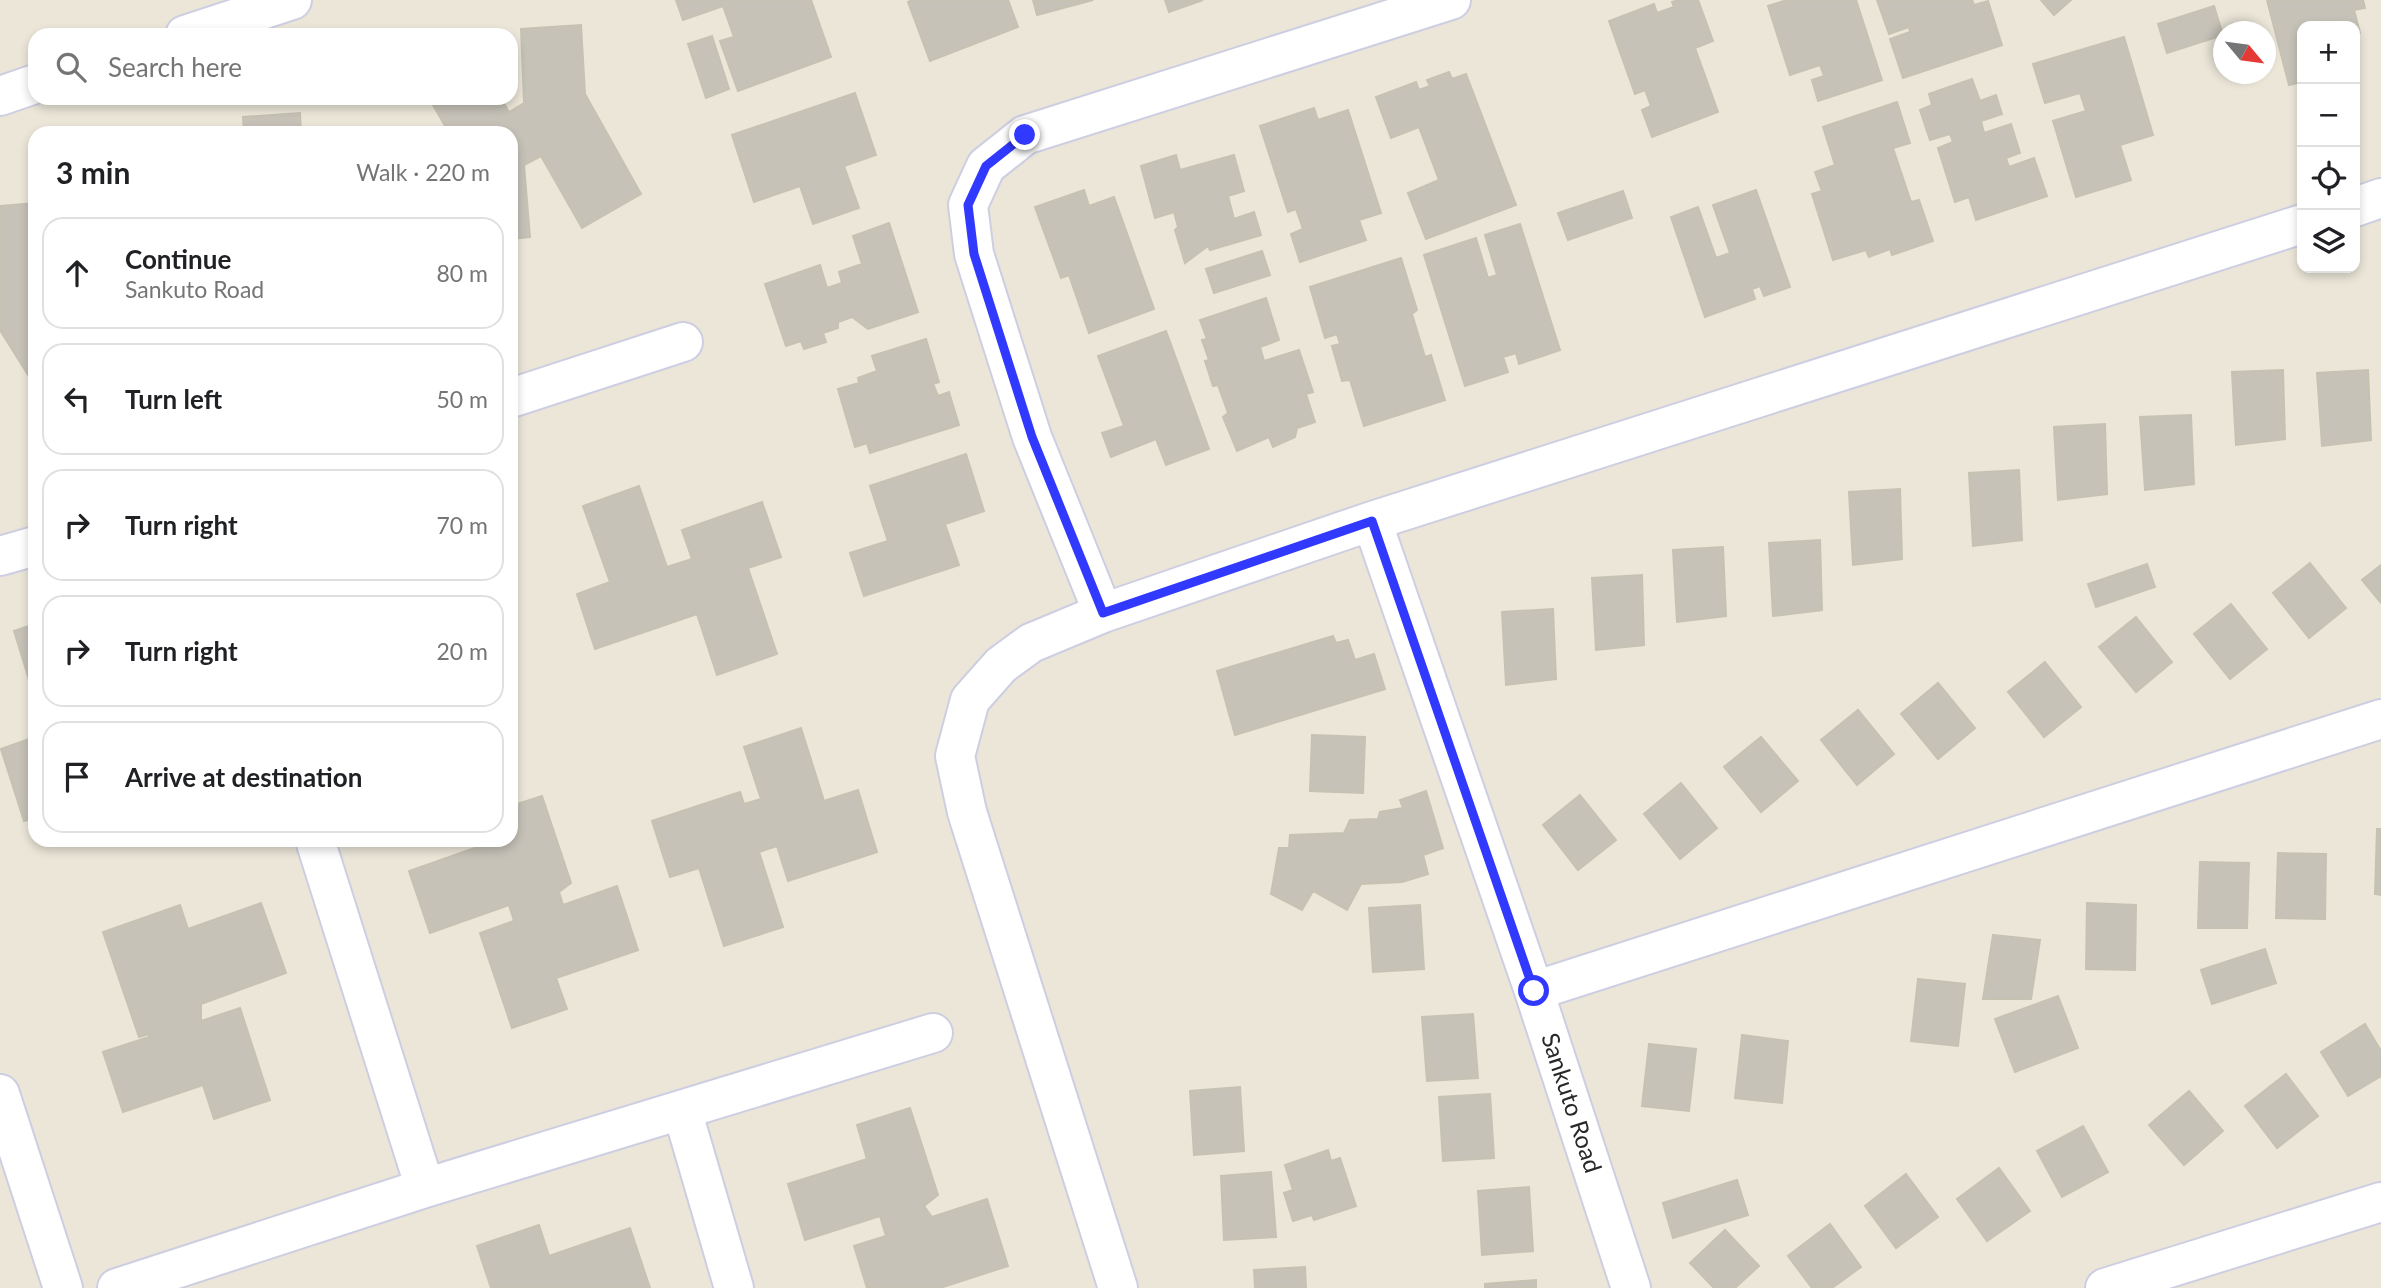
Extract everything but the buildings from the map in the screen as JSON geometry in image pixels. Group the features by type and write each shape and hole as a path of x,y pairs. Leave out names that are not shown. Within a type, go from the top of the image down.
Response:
{"street":[{"path":"206,28 292,0"},
{"path":"1103,613 1032,437 974,254 968,205 986,166 1025,135 1451,0"},
{"path":"0,96 28,86"},
{"path":"2360,205 2381,198"},
{"path":"1118,1288 967,812 955,756 970,700 1001,665 1031,643 1103,613 1372,521 2297,226"},
{"path":"518,396 683,342"},
{"name":"Sankuto Road","path":"1372,521 1534,991 1631,1288"},
{"path":"0,556 28,548"},
{"path":"1534,991 2381,719"},
{"path":"317,847 425,1188"},
{"path":"117,1288 425,1188 933,1032"},
{"path":"0,1094 63,1288"},
{"path":"682,1110 734,1288"},
{"path":"2105,1288 2381,1202"}],"route":[{"path":"1025,135 986,166 968,205 974,254 1032,437 1103,613 1372,521 1534,991"}]}
